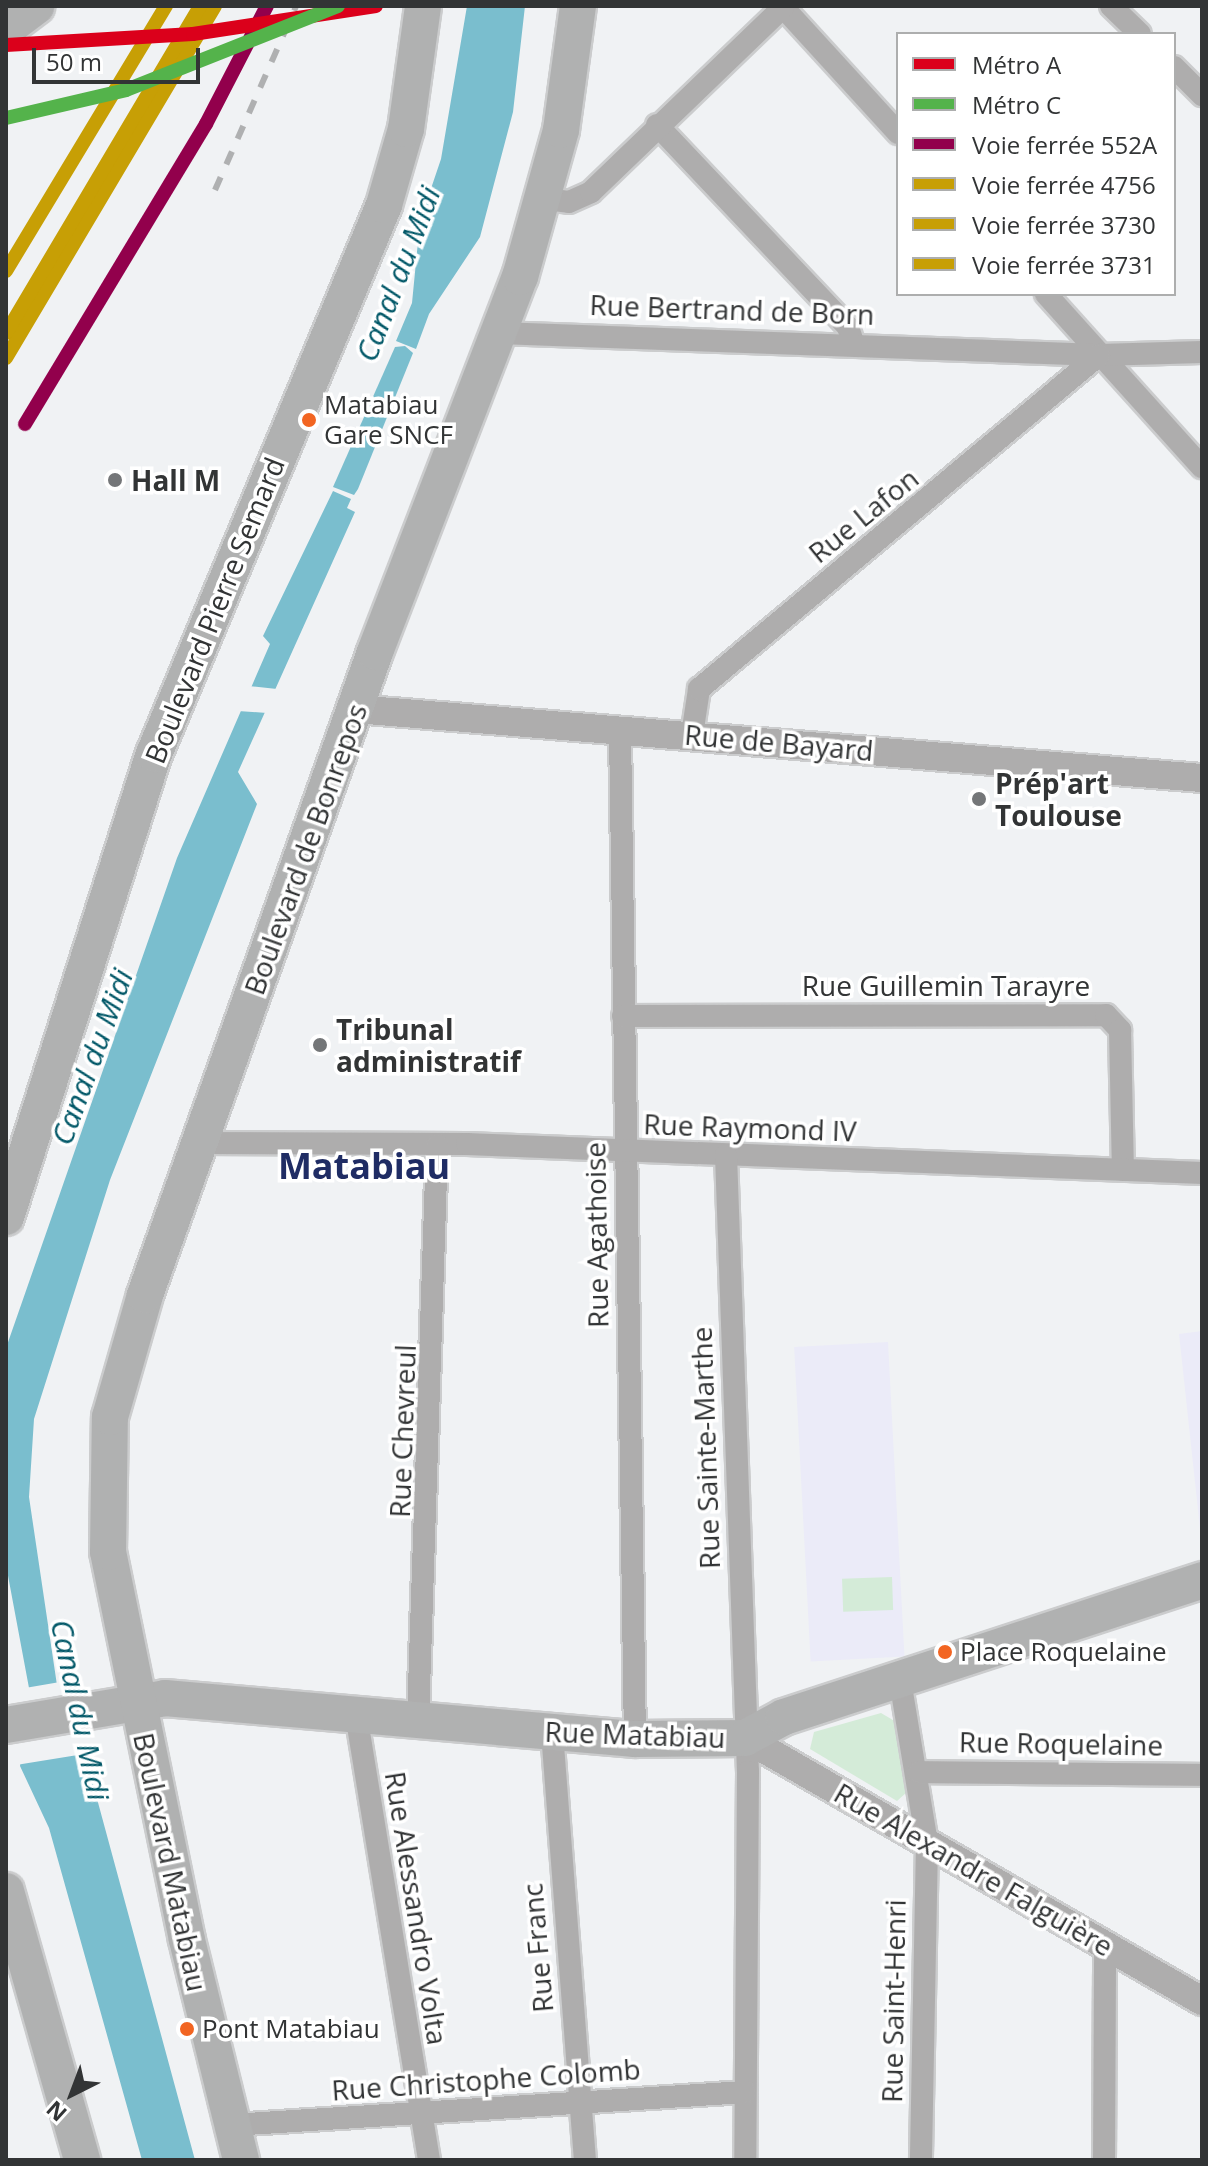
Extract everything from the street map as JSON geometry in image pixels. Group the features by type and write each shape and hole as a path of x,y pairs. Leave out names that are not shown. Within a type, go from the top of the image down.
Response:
{"main road":[{"path":"6,29 36,6"},
{"name":"Boulevard Pierre Semard","path":"6,1217 95,956 98,917 154,754 384,205 406,129 423,6"},
{"name":"Boulevard de Bonrepos","path":"138,1703 108,1552 110,1417 199,1143 355,709 499,333 545,199 578,6"},
{"name":"Rue Matabiau","path":"138,1703 165,1698 635,1739 745,1738 784,1717 1202,1580"},
{"path":"6,1725 138,1703"},
{"name":"Boulevard Matabiau","path":"138,1703 241,2160"},
{"path":"6,1891 82,2160"}],"street":[{"path":"1111,6 1138,32"},
{"path":"545,199 569,202 591,192 657,125 783,7 896,131"},
{"path":"1176,74 1202,95"},
{"path":"657,125 848,327 853,342"},
{"path":"1048,296 1202,467"},
{"name":"Rue Bertrand de Born","path":"499,333 853,342 1099,355 1202,352"},
{"name":"Rue Lafon","path":"692,735 699,689 1099,355"},
{"name":"Rue de Bayard","path":"355,709 1202,778"},
{"name":"Rue Agathoise","path":"620,730 635,1739"},
{"name":"Rue Guillemin Tarayre","path":"623,1016 1106,1015 1120,1030 1123,1170"},
{"name":"Rue Raymond IV","path":"199,1143 437,1145 1202,1173"},
{"name":"Rue Chevreul","path":"418,1719 437,1145"},
{"name":"Rue Sainte-Marthe","path":"726,1155 745,1738 745,2160"},
{"path":"900,1680 919,1772 927,1843"},
{"name":"Rue Alessandro Volta","path":"356,1714 429,2160"},
{"name":"Rue Franc","path":"552,1732 585,2160"},
{"name":"Rue Alexandre Falguière","path":"745,1738 1202,2001"},
{"name":"Rue Roquelaine","path":"919,1772 1202,1775"},
{"name":"Rue Saint-Henri","path":"921,2160 927,1843"},
{"path":"1104,2160 1105,1944"},
{"name":"Rue Christophe Colomb","path":"232,2125 745,2092"}],"shaded area":[{"path":"1202,1331 1202,1547 1179,1334"},
{"path":"888,1342 904,1657 811,1661 794,1347"}],"green space":[{"path":"892,1577 893,1610 843,1612 842,1579"},
{"path":"881,1713 898,1723 907,1792 897,1801 810,1749 814,1732"}],"water":[{"path":"467,6 525,6 513,112 480,237 429,314 416,349 396,341 412,303 420,221 441,159"},
{"path":"405,346 413,353 358,489 354,495 333,487 395,347"},
{"path":"333,491 351,499 347,508 355,512 238,772 257,804 110,1180 34,1419 29,1497 65,1739 90,1773 195,2160 142,2160 49,1828 20,1766 29,1688 6,1565 6,1348 177,858 270,644 263,636"}],"pier":[{"path":"248,686 277,689 267,713 238,711"},
{"path":"60,1682 69,1738 84,1754 16,1765 25,1688"}],"railway":[{"path":"215,190 296,6"}],"metro line":[{"name":"C","path":"6,118 126,90 338,6"},
{"name":"A","path":"6,45 193,34 376,6"}],"rail line":[{"name":"3731","path":"6,271 166,6"},
{"name":"3730","path":"6,333 200,6"},
{"name":"4756","path":"6,358 215,6"},
{"name":"552A","path":"25,424 206,124 267,6"}],"place":[{"name":"Matabiau Gare SNCF","path":"309,420"},
{"name":"Hall M","path":"115,480"},
{"name":"Prép'art Toulouse","path":"979,799"},
{"name":"Tribunal administratif","path":"320,1045"},
{"name":"Place Roquelaine","path":"945,1652"},
{"name":"Pont Matabiau","path":"187,2029"}],"district":[{"name":"Matabiau","path":"364,1166"}],"water label":[{"name":"Canal du Midi","path":"398,274"},
{"name":"Canal du Midi","path":"92,1057"},
{"name":"Canal du Midi","path":"80,1710"}]}
